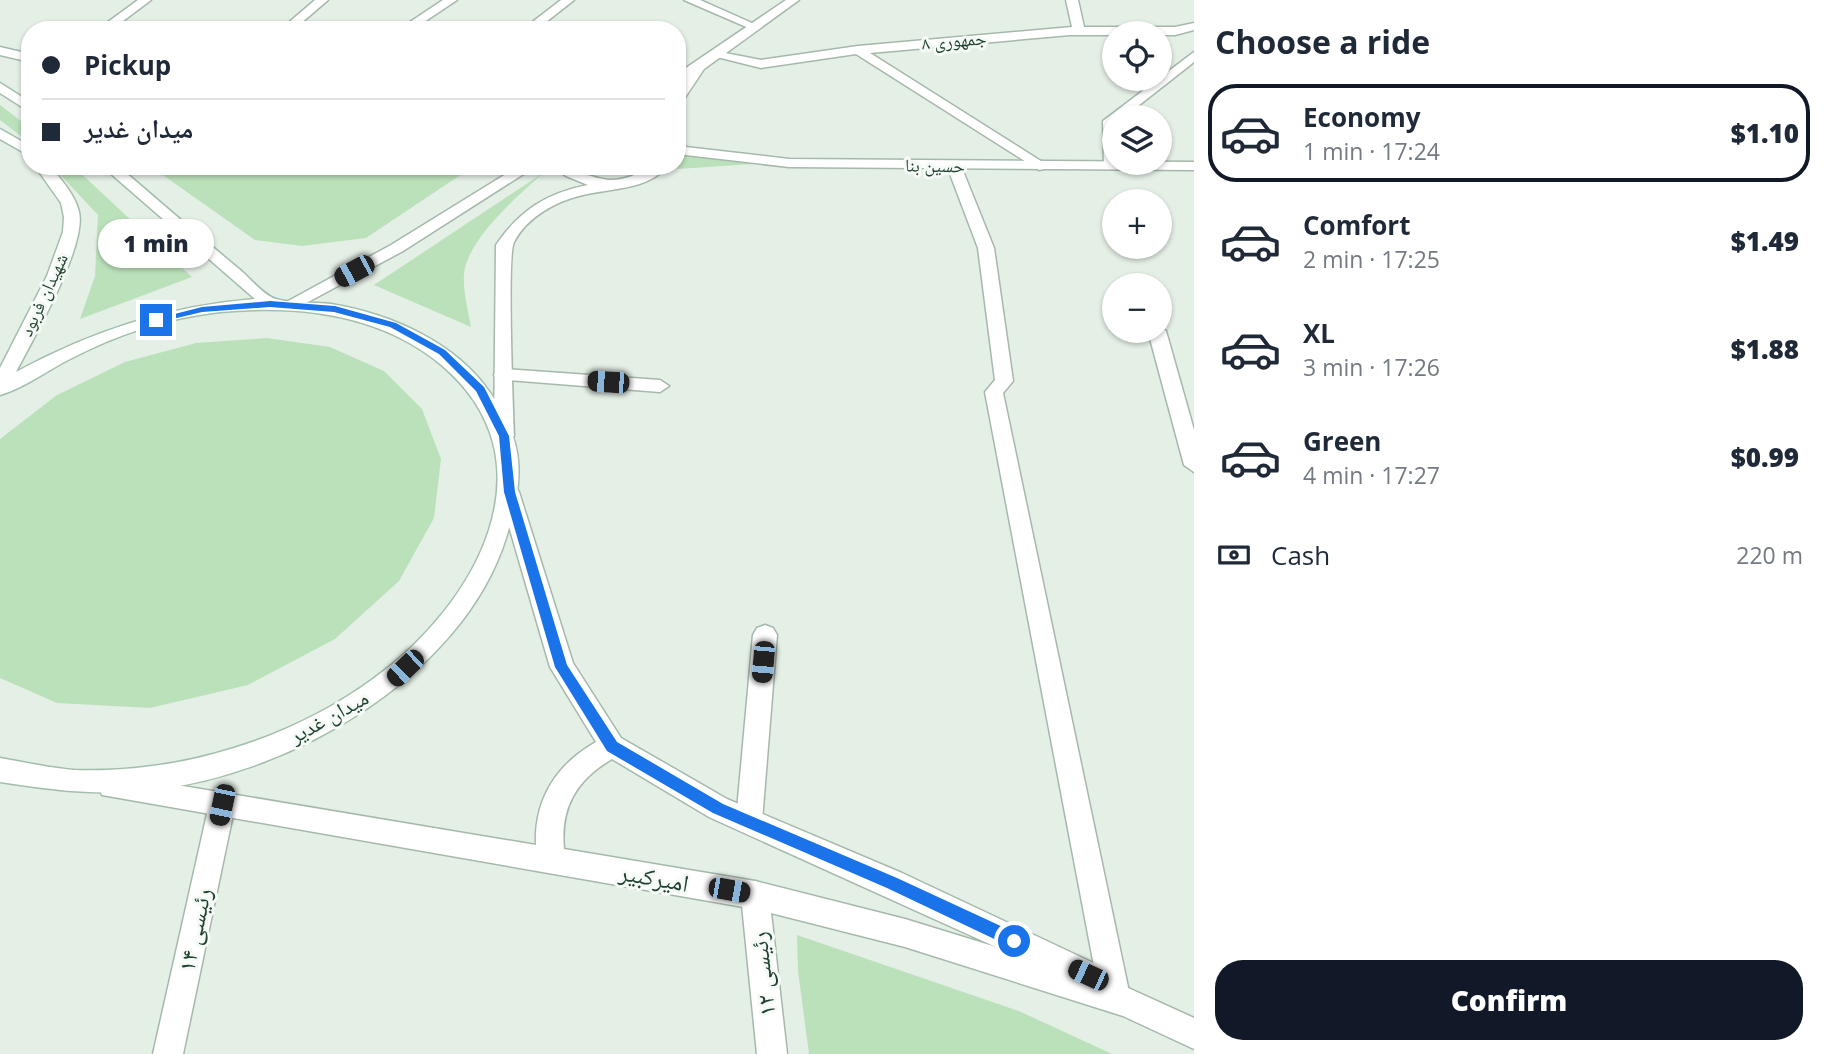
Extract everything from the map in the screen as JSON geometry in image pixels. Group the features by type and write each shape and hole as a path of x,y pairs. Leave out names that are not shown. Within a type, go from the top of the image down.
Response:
{"street":[{"path":"116,21 145,0"},
{"path":"297,21 323,0"},
{"path":"418,21 451,0"},
{"path":"540,21 568,0"},
{"path":"690,0 755,27"},
{"path":"686,74 793,0"},
{"path":"1072,0 1079,31"},
{"name":"جمهوری ۸","path":"715,55 761,64 858,50 1079,31 1175,31 1194,26"},
{"path":"858,50 1039,166"},
{"path":"0,51 21,56"},
{"path":"1132,105 1194,56"},
{"path":"686,87 702,65"},
{"path":"0,87 21,102"},
{"path":"0,133 21,146"},
{"name":"حسین بنا","path":"686,151 789,163 1102,166"},
{"path":"954,166 986,248 1004,381 994,392 1120,995"},
{"name":"حسین بنا","path":"1172,166 1194,166"},
{"name":"شهيدان فربود","path":"0,388 65,252 73,216 59,187 49,175"},
{"path":"120,175 279,305 397,248 515,175"},
{"path":"575,175 583,180 617,184"},
{"path":"504,436 502,269 504,245 510,233 517,222 541,204 572,191 617,184 650,175"},
{"name":"میدان غدیر","path":"0,388 64,353 133,326 202,309 279,305 335,309 393,325 442,352 480,389 504,436 509,492 494,555 453,621 389,683 303,735 202,771 98,784 0,771"},
{"path":"1160,343 1194,465"},
{"path":"503,375 660,386"},
{"path":"509,492 562,667 612,746 718,808 892,883 1120,995"},
{"path":"749,821 765,635"},
{"path":"551,860 547,830 553,802 567,777 587,758 612,746"},
{"name":"امیرکبیر","path":"98,784 755,895 905,933 1120,995 1194,1034"},
{"name":"رئیسی ۱۴","path":"168,1054 222,805"},
{"name":"رئیسی ۱۲","path":"755,895 772,1054"}],"green space":[{"path":"0,105 21,121 21,136 0,120"},
{"path":"686,154 753,164 686,168"},
{"path":"60,175 83,175 192,277 80,319 95,276 98,215"},
{"path":"163,175 460,175 366,238 302,246 255,240"},
{"path":"541,175 498,216 470,255 464,282 471,327 374,285"},
{"path":"267,338 330,347 384,371 422,409 441,459 434,518 399,581 335,639 248,685 150,708 57,703 0,678 0,439 57,395 125,362 196,343"},
{"path":"797,935 1019,1011 1112,1054 809,1054 798,971"}],"route":[{"path":"156,320 202,309 270,304 335,309 393,325 442,352 480,389 504,436 509,492 562,667 612,746 718,808 892,883 1014,941"}]}
